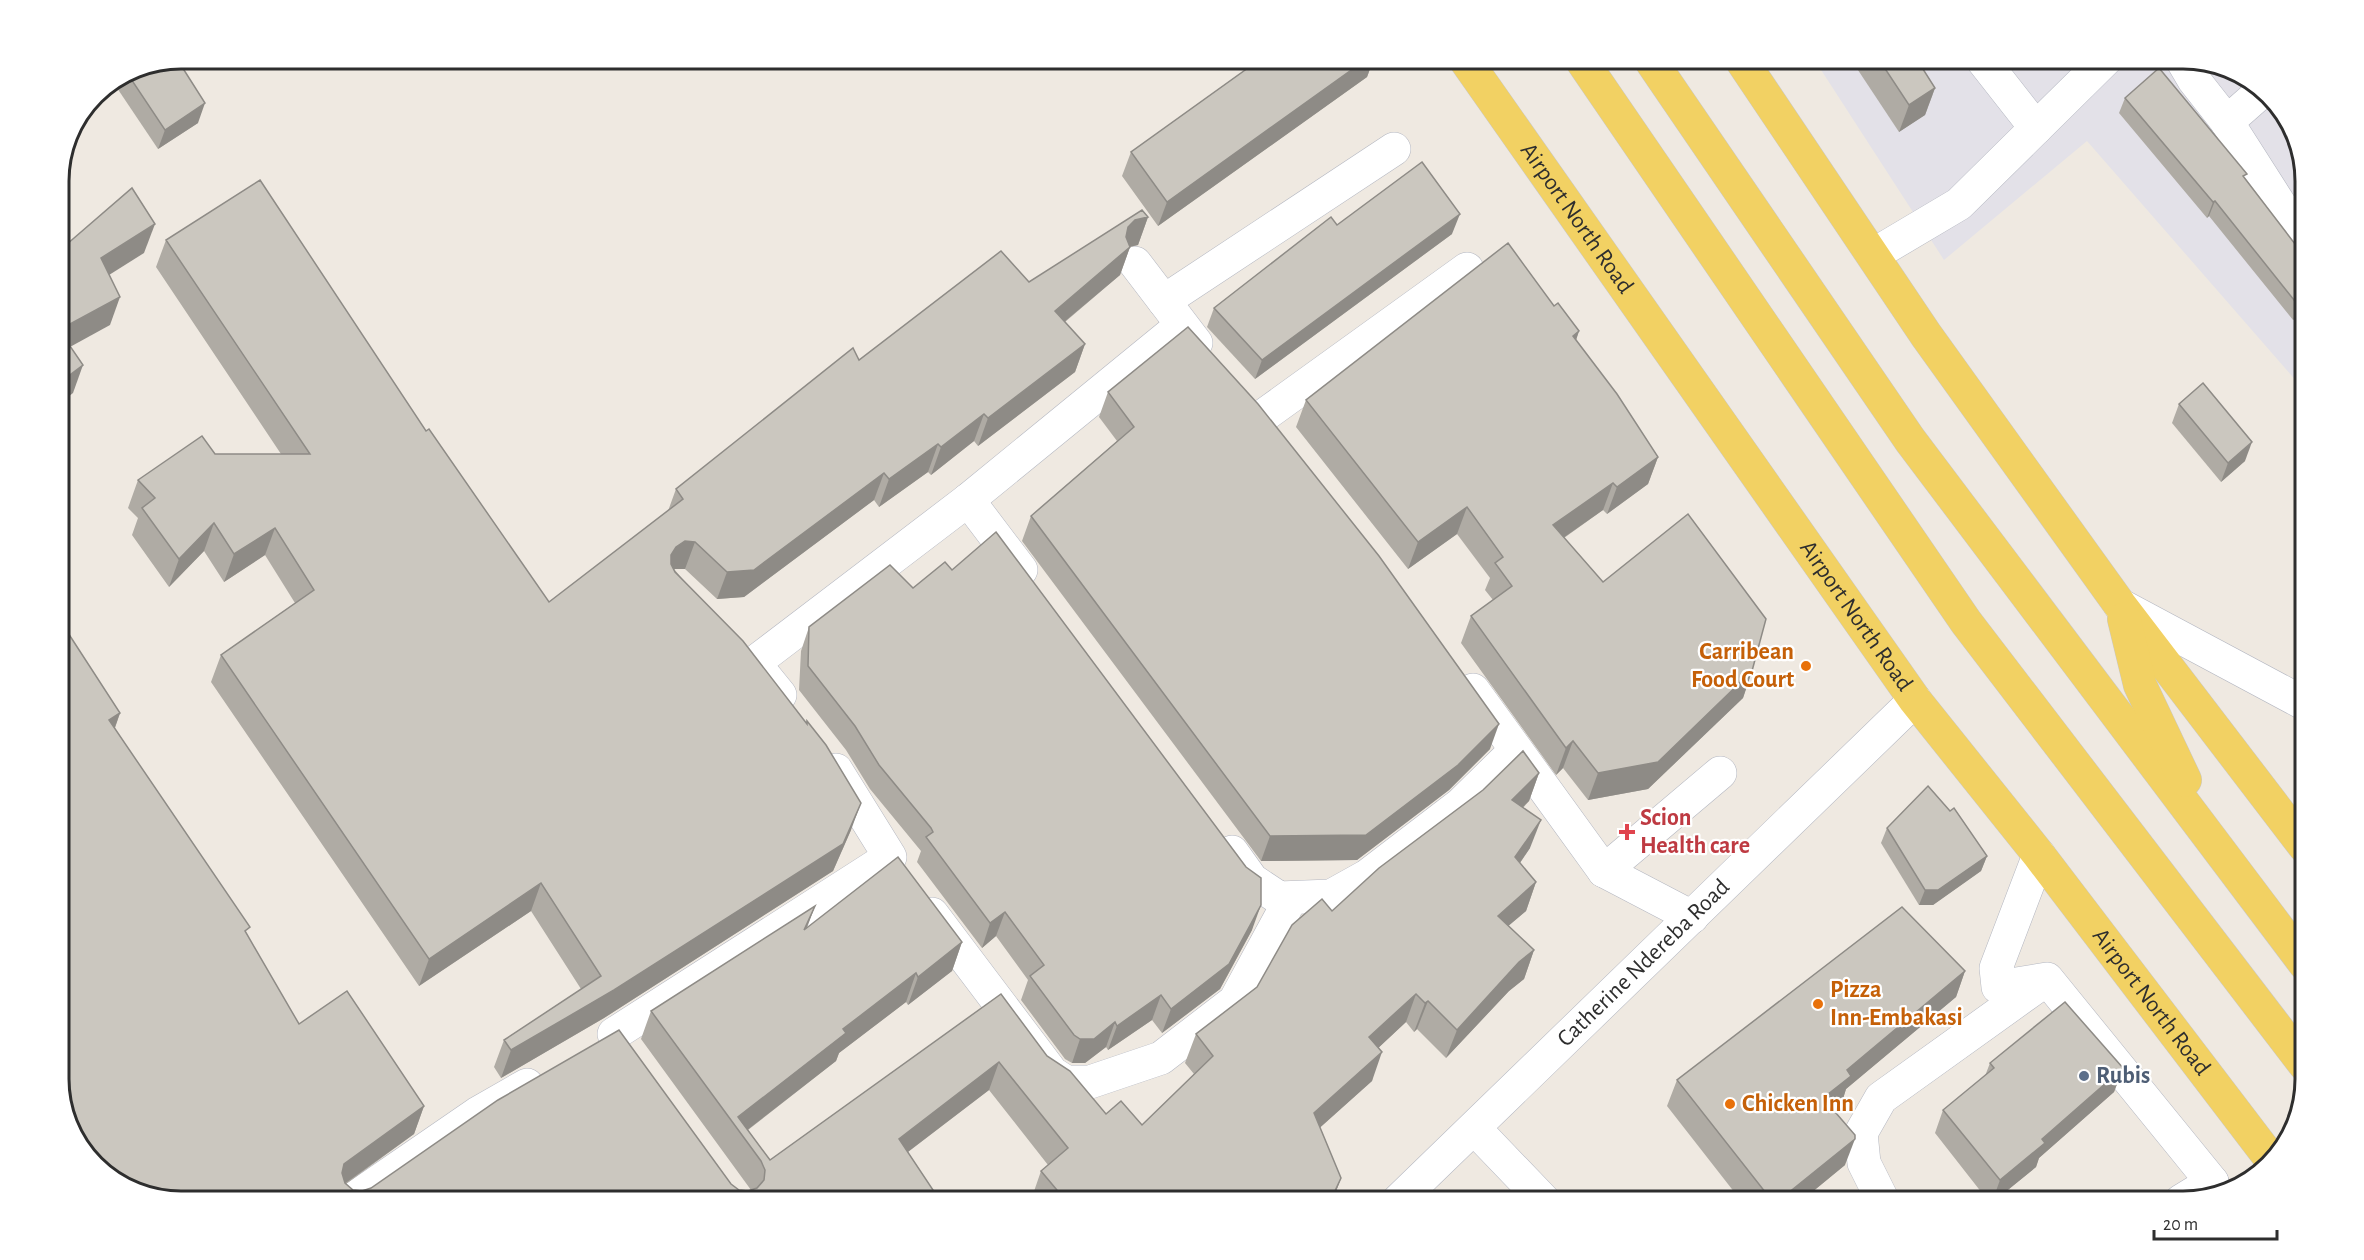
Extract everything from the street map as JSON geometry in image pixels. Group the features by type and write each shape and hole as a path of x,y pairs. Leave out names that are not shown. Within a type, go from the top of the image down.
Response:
{"main road":[{"name":"Airport North Road","path":"1472,69 1916,700 2039,855 2266,1153"},
{"path":"1588,69 1966,622 2295,1051"},
{"path":"1656,69 1910,440 2295,950"},
{"path":"1747,69 1926,335 2120,605 2295,833"},
{"path":"2120,605 2140,685 2181,770 2205,831"}],"street":[{"path":"1990,69 2036,128"},
{"path":"1873,255 1959,204 2097,69"},
{"path":"2188,69 2227,122 2295,228"},
{"path":"2227,122 2256,96"},
{"path":"754,663 969,500 1172,313 1394,149"},
{"path":"1135,262 1172,313 1218,367"},
{"path":"1263,416 1467,269"},
{"path":"1240,391 1284,442"},
{"path":"969,500 1040,595"},
{"path":"2120,605 2295,699"},
{"path":"729,638 754,663 796,717"},
{"path":"1457,668 1515,751 1605,871 1692,917"},
{"name":"Catherine Ndereba Road","path":"1409,1191 1916,700"},
{"path":"817,744 831,762 890,857 1052,1073 1066,1082 1076,1084 1106,1078 1161,1058 1235,1001 1290,898"},
{"path":"1217,832 1252,880 1279,898 1331,896 1367,876 1461,804 1515,751"},
{"path":"1605,871 1720,773"},
{"path":"2039,855 1996,968 1998,987 2047,979"},
{"path":"585,1051 890,857"},
{"path":"2047,979 2210,1187"},
{"path":"1878,1191 1864,1163 1860,1133 1881,1098 2047,979"},
{"path":"614,1034 635,1062"},
{"path":"372,1191 478,1113 556,1068"},
{"path":"1474,1128 1534,1191"}],"shaded area":[{"path":"1820,69 2190,69 2219,75 2245,88 2267,107 2283,132 2293,159 2295,174 2295,380 2087,141 1944,260"}],"building":[{"path":"183,69 205,103 165,130 132,81 159,71"},
{"path":"1246,69 1353,69 1167,202 1131,152"},
{"path":"1885,69 1923,69 1935,88 1909,105"},
{"path":"2160,69 2247,174 2243,176 2295,244 2295,301 2215,201 2213,202 2125,98"},
{"path":"1422,162 1460,214 1262,360 1214,308 1331,217 1337,225"},
{"path":"260,180 426,431 429,429 549,602 683,499 676,489 853,348 859,360 1001,251 1029,282 1142,210 1148,217 1135,220 1128,227 1126,237 1130,247 1055,311 1085,344 988,418 984,414 941,447 938,444 889,479 884,473 754,570 727,572 695,542 685,541 676,547 671,555 671,564 675,572 743,641 826,745 861,803 843,844 614,990 511,1050 504,1040 601,976 541,883 429,959 221,655 314,590 275,528 234,554 214,523 179,559 142,508 155,498 138,480 202,436 215,454 310,454 166,240"},
{"path":"132,188 155,224 101,258 120,297 69,325 69,242"},
{"path":"1508,243 1554,306 1558,303 1579,331 1573,336 1617,394 1658,457 1617,487 1613,483 1553,525 1603,582 1688,514 1766,619 1752,671 1658,762 1598,773 1573,741 1566,748 1471,616 1512,586 1495,563 1503,557 1467,507 1418,542 1306,400"},
{"path":"1188,327 1258,404 1379,556 1499,724 1458,765 1366,835 1270,836 1031,516 1134,427 1108,392"},
{"path":"69,345 83,365 69,376"},
{"path":"2203,383 2252,442 2228,463 2179,404"},
{"path":"996,532 1246,867 1261,878 1261,905 1229,964 1171,1009 1161,995 1117,1026 1115,1022 1094,1039 1080,1039 1074,1035 1030,976 1044,965 1005,912 990,923 926,837 933,832 931,828 879,765 855,726 808,666 809,627 890,565 913,588 945,562 952,570"},
{"path":"69,634 120,713 109,720 250,927 245,931 299,1024 347,991 424,1106 344,1164 342,1173 345,1183 353,1190 362,1191 174,1191 159,1189 132,1179 107,1163 88,1141 81,1128 71,1101 69,1086"},
{"path":"1523,751 1539,773 1512,800 1541,820 1515,857 1536,882 1498,916 1534,950 1519,962 1457,1030 1428,1001 1425,1003 1416,994 1369,1037 1382,1052 1314,1113 1341,1178 1335,1191 1058,1191 1041,1171 1068,1148 999,1062 899,1139 934,1191 748,1191 757,1188 764,1180 765,1170 761,1161 651,1011 815,906 804,930 898,857 962,942 918,977 916,973 843,1029 846,1033 738,1117 770,1160 1001,994 1047,1056 1070,1071 1106,1114 1121,1101 1142,1125 1213,1056 1196,1034 1257,987 1292,925 1322,899 1332,911 1379,868 1483,790"},
{"path":"1928,786 1950,811 1954,808 1987,856 1938,890 1925,890 1887,828"},
{"path":"1902,907 1965,971 1847,1070 1851,1076 1823,1098 1855,1135 1855,1139 1791,1191 1764,1191 1677,1080"},
{"path":"2065,1002 2123,1068 2042,1139 2045,1143 2000,1180 1943,1110 1994,1068 1990,1063"},
{"path":"619,1030 731,1184 739,1190 748,1191 362,1191 371,1188 498,1100"}],"place":[{"name":"Carribean Food Court","path":"1806,666"},
{"name":"Scion Health care","path":"1627,832"},
{"name":"Pizza Inn-Embakasi","path":"1818,1004"},
{"name":"Rubis","path":"2084,1076"},
{"name":"Chicken Inn","path":"1730,1104"}]}
